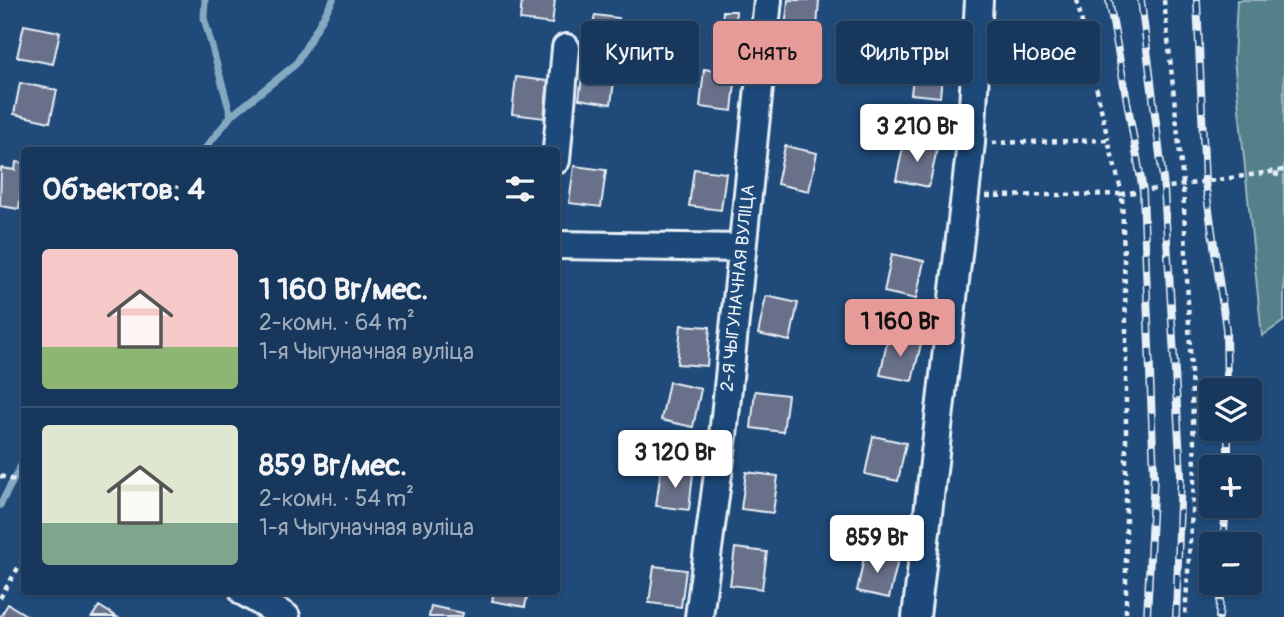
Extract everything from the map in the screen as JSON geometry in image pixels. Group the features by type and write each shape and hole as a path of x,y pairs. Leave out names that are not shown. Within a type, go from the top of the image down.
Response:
{"street":[{"name":"2-Я ЧЫГУНАЧНАЯ ВУЛІЦА","path":"699,617 723,436 768,0"},
{"path":"916,617 971,143 979,0"},
{"path":"557,147 565,48"},
{"path":"560,245 743,248"},
{"path":"249,595 286,617"}],"path":[{"path":"1077,0 1122,194 1126,324 1126,617"},
{"path":"1164,0 1183,184 1195,466 1185,617"},
{"path":"971,143 1108,140"},
{"path":"965,197 1122,194 1273,174 1284,170"},
{"path":"1273,174 1284,176"},
{"path":"0,476 21,482"},
{"path":"0,598 21,563"}],"green space":[{"path":"1237,0 1284,0 1284,321 1262,336 1234,59"}],"building":[{"path":"522,0 555,0 552,24 520,20"},
{"path":"788,0 819,0 818,21 786,21"},
{"path":"723,11 736,11 735,21 722,21"},
{"path":"595,15 619,18 618,21 594,21"},
{"path":"24,25 60,32 53,64 17,57"},
{"path":"704,69 713,70 713,84 735,84 732,111 700,107"},
{"path":"516,77 548,81 544,118 512,114"},
{"path":"20,83 57,90 50,122 14,114"},
{"path":"581,84 614,84 611,104 579,99"},
{"path":"912,84 941,84 940,97 911,94"},
{"path":"904,142 937,149 929,187 896,180"},
{"path":"785,146 817,153 809,191 777,184"},
{"path":"16,162 21,163 19,209 0,206 1,168 15,170"},
{"path":"574,166 606,170 601,207 569,203"},
{"path":"694,169 726,173 721,210 689,206"},
{"path":"892,254 924,261 916,299 884,292"},
{"path":"766,296 798,303 790,341 758,334"},
{"path":"681,325 710,327 707,366 677,364"},
{"path":"888,337 921,344 912,381 880,375"},
{"path":"669,382 701,389 693,427 661,420"},
{"path":"755,391 788,395 783,432 751,428"},
{"path":"873,436 906,443 898,481 865,474"},
{"path":"661,469 693,473 689,510 656,506"},
{"path":"746,472 778,476 773,513 741,509"},
{"path":"735,548 767,552 762,589 730,585"},
{"path":"865,553 898,560 889,598 857,591"},
{"path":"654,566 686,570 681,607 649,603"},
{"path":"493,595 527,595 525,607 492,601"},
{"path":"8,604 26,615 29,617 0,617"},
{"path":"99,606 117,617 92,617"},
{"path":"431,606 463,613 462,617 429,617"}],"waterway":[{"path":"205,0 204,18 231,116 206,147"},
{"path":"231,116 296,64 333,0"},
{"path":"0,505 21,466"}],"railway":[{"path":"1109,0 1143,191 1154,475 1147,617"},
{"path":"1141,0 1164,188 1181,474 1176,617"},
{"path":"1197,0 1205,182 1226,329 1227,378"},
{"path":"1228,441 1228,455"},
{"path":"1224,532 1225,518"},
{"path":"1219,617 1220,595"}]}
